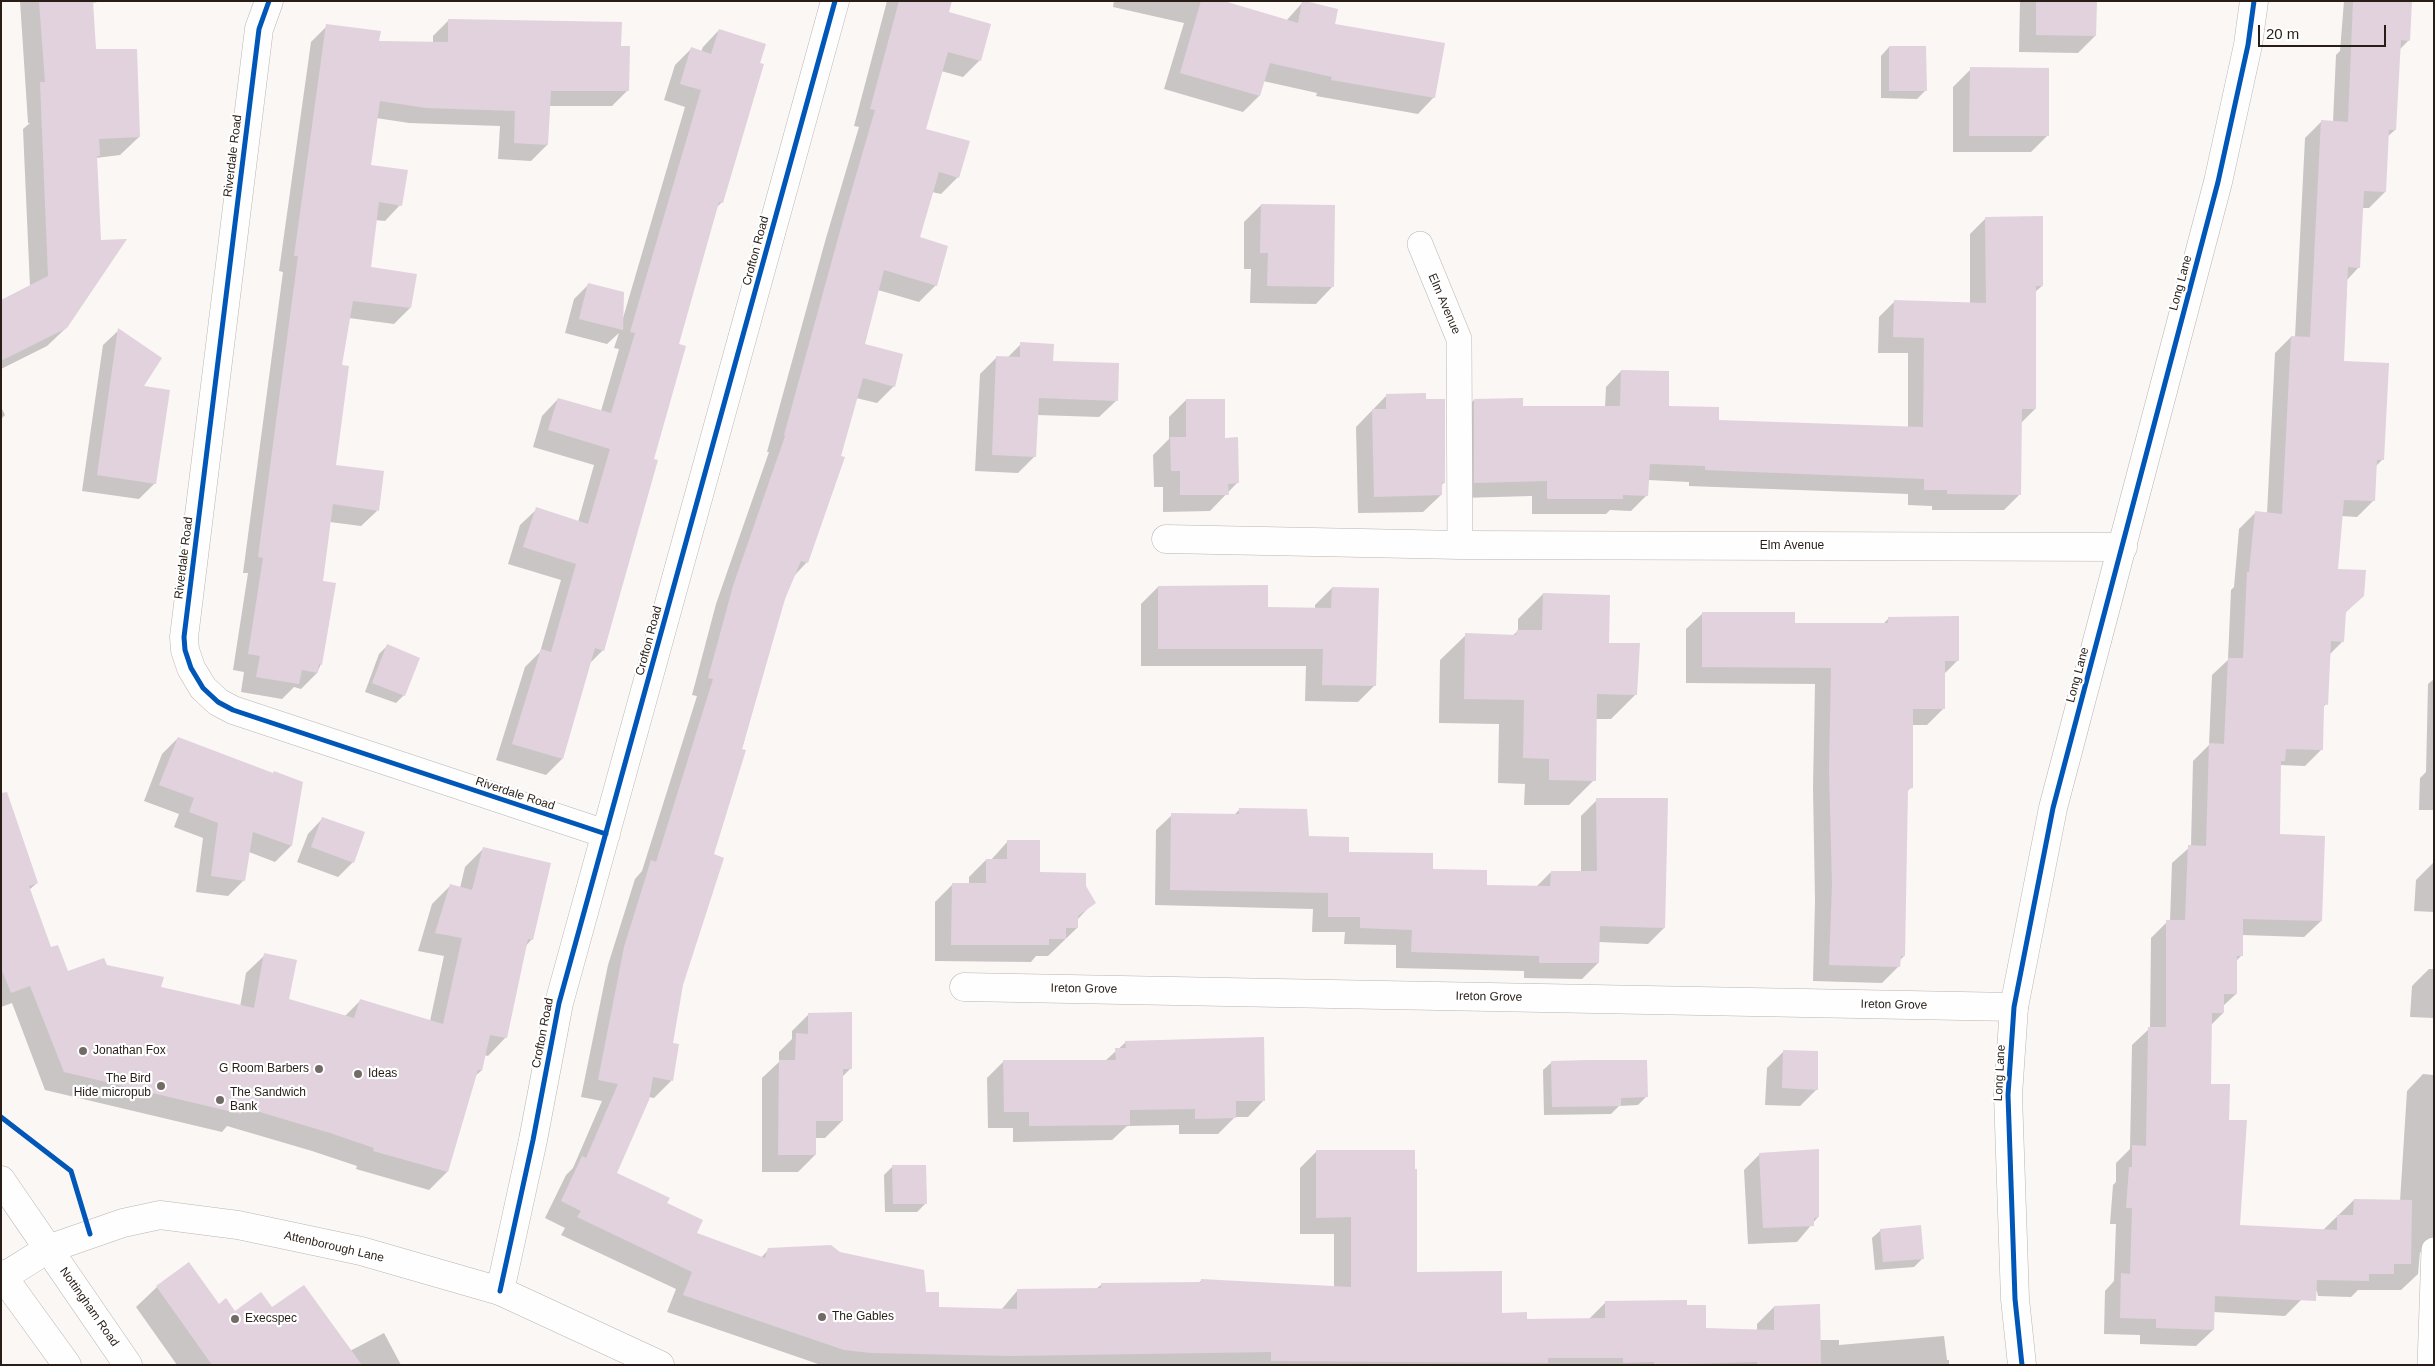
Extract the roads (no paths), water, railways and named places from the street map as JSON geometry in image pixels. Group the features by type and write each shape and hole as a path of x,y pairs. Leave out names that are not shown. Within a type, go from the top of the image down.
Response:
{"street":[{"name":"Riverdale Road","path":"269,1 259,29 186,627 185,650 191,668 203,688 218,702 233,710 606,834"},
{"name":"Crofton Road","path":"500,1291 533,1140 559,1003 835,1"},
{"name":"Long Lane","path":"2022,1365 2015,1299 2008,1095 2014,1007 2052,808 2123,547 2218,182 2248,45 2254,1"},
{"name":"Elm Avenue","path":"1166,539 1460,545 2123,547"},
{"name":"Ireton Grove","path":"964,987 2014,1007"},
{"name":"Nottingham Road","path":"1,1180 128,1365"},
{"name":"Attenborough Lane","path":"2,1275 48,1249 123,1223 160,1215 238,1225 361,1251 500,1291 660,1365"},
{"path":"2,1275 67,1365"}],"lane":[{"name":"Elm Avenue","path":"1420,244 1459,339 1460,545"},
{"path":"2430,1365 2434,1250"}],"place":[{"name":"Jonathan Fox","path":"83,1051"},
{"name":"G Room Barbers","path":"319,1069"},
{"name":"Ideas","path":"358,1074"},
{"name":"The Bird Hide micropub","path":"161,1086"},
{"name":"The Sandwich Bank","path":"220,1100"},
{"name":"The Gables","path":"822,1317"},
{"name":"Execspec","path":"235,1319"}]}
